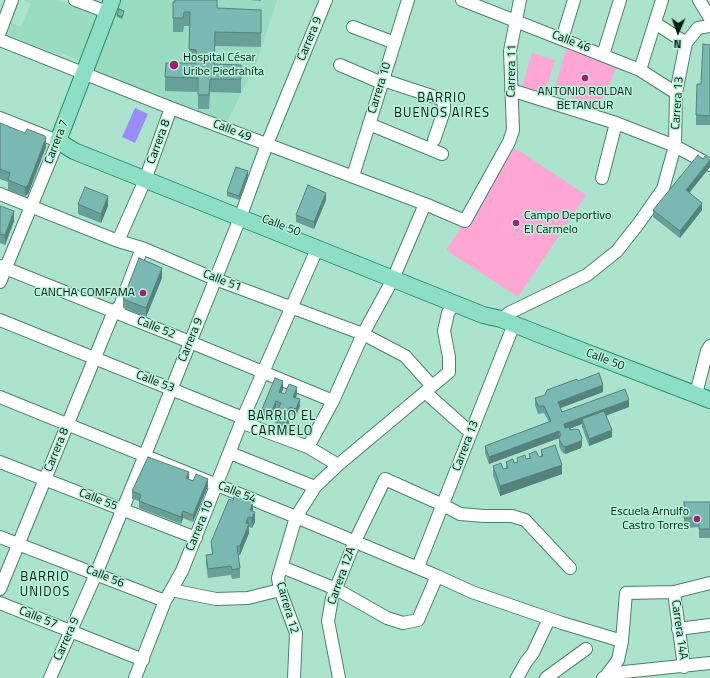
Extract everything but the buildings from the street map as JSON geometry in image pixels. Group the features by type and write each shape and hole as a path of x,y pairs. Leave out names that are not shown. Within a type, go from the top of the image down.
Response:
{"main road":[{"name":"Carrera 7","path":"58,141 109,6"},
{"name":"Calle 50","path":"58,141 74,151 146,176 394,275 454,304 484,315 507,321 703,397"},
{"name":"Calle 50","path":"241,215 317,249 486,308 507,321"}],"street":[{"path":"0,32 12,0"},
{"path":"75,0 109,6"},
{"name":"Carrera 9","path":"50,678 96,574 145,455 241,215 267,144 326,0"},
{"name":"Carrera 10","path":"353,176 408,0"},
{"name":"Calle 46","path":"462,0 640,70 676,93"},
{"name":"Carrera 11","path":"465,221 509,142 513,130 510,51 520,0"},
{"path":"562,39 574,0"},
{"path":"603,55 620,0"},
{"path":"640,70 662,0"},
{"path":"700,0 710,18"},
{"path":"655,23 686,43"},
{"name":"Carrera 13","path":"418,567 471,433 509,313 587,275 617,251 663,189 675,146 676,93 686,43 698,28 710,26"},
{"path":"353,27 394,43"},
{"name":"Calle 49","path":"0,40 171,108 353,176 465,221"},
{"path":"340,65 382,82 441,99 444,104 444,111 434,140"},
{"path":"511,90 616,123 675,146 710,165"},
{"name":"Carrera 8","path":"118,241 146,176 171,108"},
{"name":"Calle 50","path":"0,118 58,141"},
{"path":"602,178 616,123"},
{"path":"369,124 442,154"},
{"name":"Carrera 7","path":"0,282 3,267 32,206 58,141"},
{"name":"Calle 51","path":"0,194 118,241 142,248 215,279 363,334 405,356 429,389 471,433"},
{"path":"338,465 308,447 333,401 363,334 394,275 425,204"},
{"name":"Carrera 8","path":"0,589 114,311 120,306 142,248"},
{"path":"291,307 317,249"},
{"name":"Calle 52","path":"3,267 333,401"},
{"name":"Carrera 12","path":"294,678 296,634 280,590 278,578 296,516 315,487 338,465 449,372 449,357 444,331 448,313 454,304"},
{"name":"Carrera 10","path":"135,678 165,601 182,571 291,307"},
{"name":"Calle 53","path":"0,320 94,359 172,388 244,418 246,424 308,447"},
{"path":"703,397 707,351 710,346"},
{"name":"Calle 54","path":"0,397 296,516 355,542 418,567 472,592 549,619 622,641"},
{"path":"230,453 315,487"},
{"name":"Calle 55","path":"0,462 196,538"},
{"name":"Carrera 12A","path":"339,678 328,621 332,598 355,542 385,479 443,505"},
{"path":"443,505 460,514 512,516 525,520 570,568"},
{"name":"Calle 56","path":"0,537 165,601"},
{"path":"282,566 336,589 387,618 403,623 418,620 437,576"},
{"path":"605,677 618,660 622,641 626,593 674,592 710,583"},
{"path":"171,590 216,599 248,598 280,590"},
{"name":"Carrera 14A","path":"674,592 684,667"},
{"name":"Calle 57","path":"0,603 143,660"},
{"path":"517,678 533,653 549,619"},
{"path":"678,629 710,625"},
{"path":"546,678 586,649"},
{"path":"605,677 710,663"}],"shaded area":[{"path":"23,0 57,0 97,16 87,42 83,59 81,58 79,61 61,53 60,55 8,35 12,23 21,27 31,4"},
{"name":"Hospital César Uribe Piedrahíta","path":"119,0 277,0 257,61 228,120 222,122 92,70"},
{"name":"ANTONIO ROLDAN BETANCUR","path":"568,43 618,64 599,107 554,91"},
{"path":"532,53 555,60 545,94 522,87"},
{"path":"135,108 148,114 135,143 122,137"},
{"name":"Campo Deportivo El Carmelo","path":"515,148 586,195 518,297 446,250"}],"place":[{"name":"Hospital César Uribe Piedrahíta","path":"174,65"},
{"name":"ANTONIO ROLDAN BETANCUR","path":"585,78"},
{"name":"Campo Deportivo El Carmelo","path":"516,223"},
{"name":"CANCHA COMFAMA","path":"143,293"},
{"name":"Escuela Arnulfo Castro Torres","path":"697,519"}],"district":[{"name":"BARRIO BUENOS AIRES","path":"442,106"},
{"name":"BARRIO EL CARMELO","path":"282,424"},
{"name":"BARRIO UNIDOS","path":"45,586"}]}
